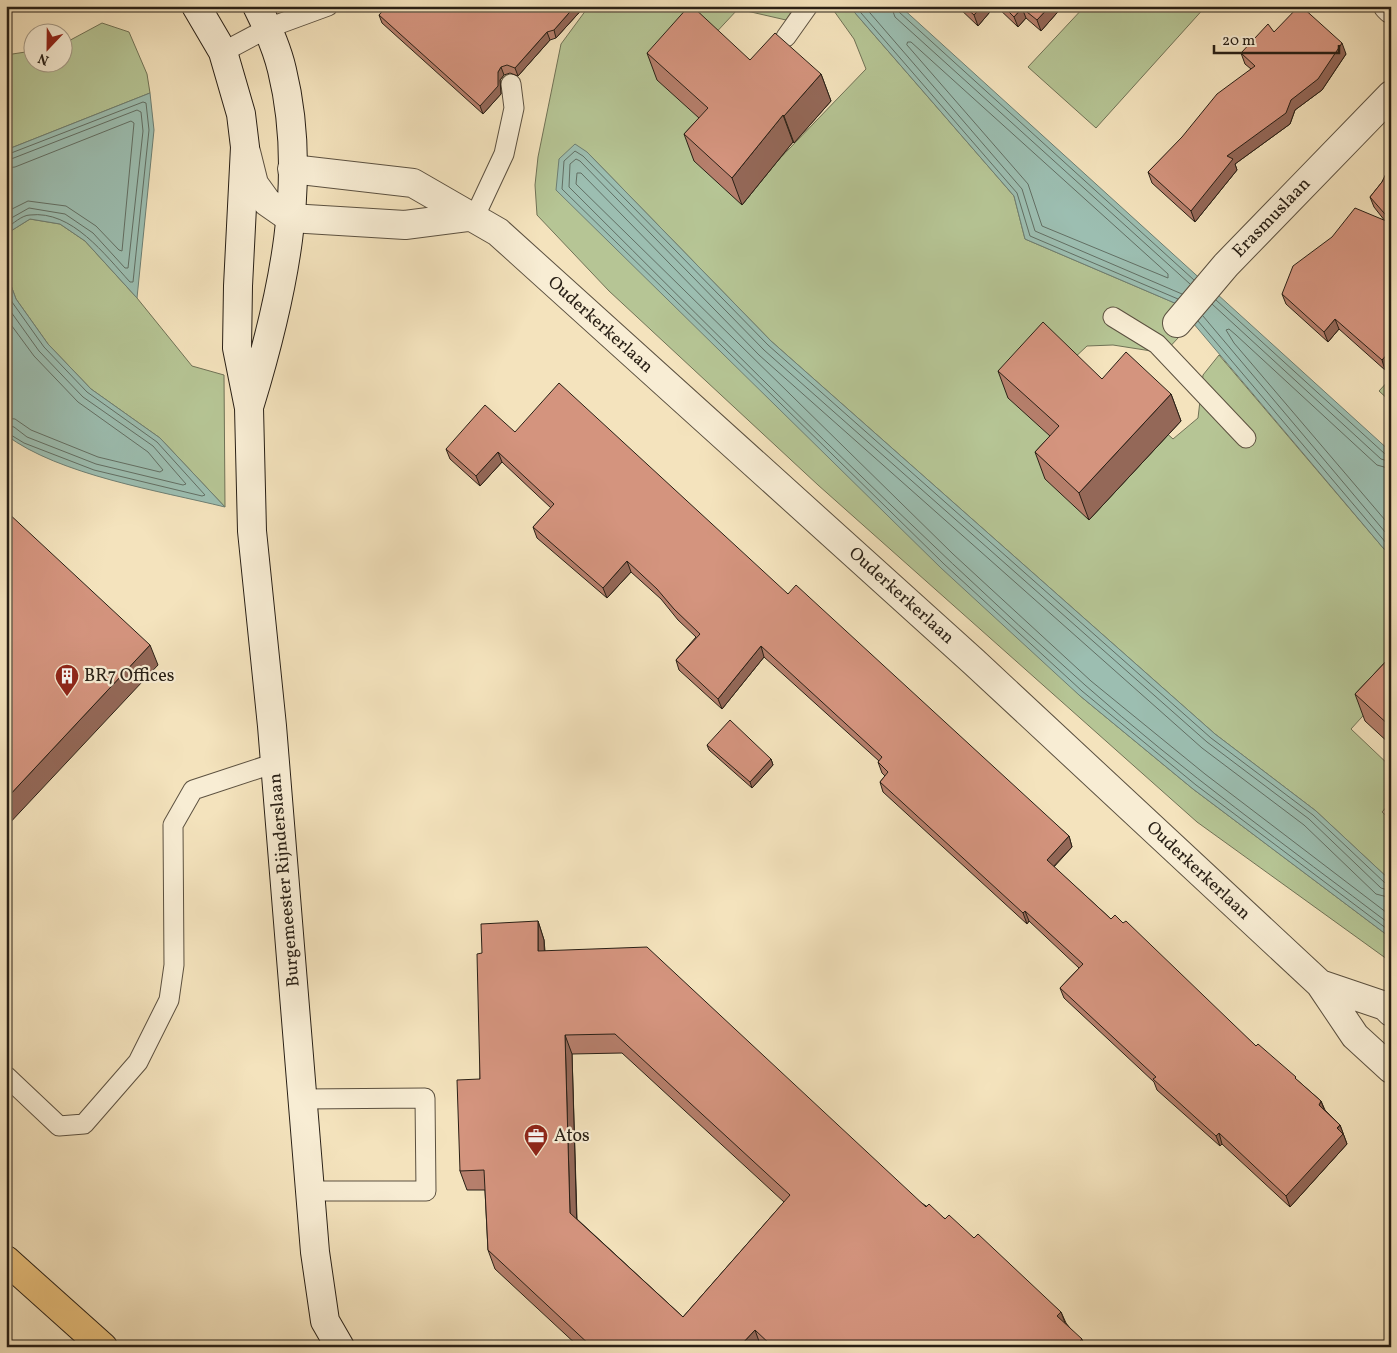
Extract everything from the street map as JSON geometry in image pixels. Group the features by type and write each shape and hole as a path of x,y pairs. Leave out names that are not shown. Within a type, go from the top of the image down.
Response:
{"highway":[{"path":"6,1260 103,1347"}],"street":[{"name":"Burgemeester Rijnderslaan","path":"196,6 223,52 241,114 245,148 236,324 237,348 249,408 252,531 275,763 310,1191 325,1321 340,1347"},
{"path":"1388,6 1391,9"},
{"name":"Burgemeester Rijnderslaan","path":"249,408 266,351 280,291 290,218 292,169 290,112 284,78 262,17"},
{"name":"Erasmuslaan","path":"1177,323 1226,265 1391,95"},
{"path":"245,148 254,184 268,202 290,218 405,225 474,216"},
{"name":"Ouderkerkerlaan","path":"292,169 413,183 474,216 498,232 967,656 1320,984 1355,1036 1391,1069"},
{"name":"Ouderkerkerlaan","path":"1320,984 1385,1006 1391,1012"}],"lane":[{"path":"223,52 262,17 328,6"},
{"path":"786,37 808,6"},
{"path":"474,216 504,154 514,108 511,84"},
{"path":"1113,317 1157,344 1246,438"},
{"name":"Erasmuslaan","path":"1157,344 1177,323"},
{"path":"6,1076 59,1126 84,1124 138,1062 169,1000 174,965 174,825 193,790 275,763"},
{"path":"302,1098 425,1098 426,1191 310,1191"}],"green space":[{"path":"589,6 795,6 786,20 738,9 669,83 727,139 739,201 866,69 854,39 834,11 839,6 849,6 1014,196 1025,239 1177,304 1193,322 1164,353 1113,345 1087,346 1057,374 1130,400 1173,439 1198,418 1203,375 1219,355 1384,549 1391,551 1391,685 1351,729 1391,767 1391,802 1382,812 1391,820 1391,881 1316,811 1215,734 771,341 587,152 1079,695 1193,789 1391,938 1391,962 1197,822 818,485 609,291 537,215 535,185 538,157 561,44"},
{"path":"1085,6 1206,6 1096,128 1028,67"},
{"path":"102,23 129,32 147,74 150,93 6,150 6,55 22,53 22,72 72,72 72,39"},
{"path":"30,219 60,224 85,241 137,298 192,366 224,375 225,507 160,438 91,389 48,344 16,299 6,272 6,234"},
{"path":"1391,378 1391,402 1379,391"}],"water":[{"path":"849,6 900,6 1391,452 1391,551 1384,549 1177,304 1025,239 1014,196"},
{"path":"150,93 154,130 137,298 85,241 60,224 30,219 6,234 6,150"},
{"path":"575,144 587,152 771,341 1215,734 1316,811 1391,881 1391,938 1193,789 1079,695 941,568 556,190 559,159"},
{"path":"6,272 16,299 48,344 91,389 160,438 225,507 141,488 81,471 28,449 6,435"}],"building":[{"path":"387,6 575,6 554,30 547,32 515,68 507,65 501,67 498,72 498,86 480,106 379,15"},
{"path":"689,6 692,6 750,60 775,33 821,74 783,115 732,178 684,134 708,108 647,53"},
{"path":"964,6 982,6 974,15"},
{"path":"1003,6 1050,6 1037,20 1022,8 1014,17"},
{"path":"1299,6 1342,43 1318,79 1291,100 1286,113 1227,156 1233,159 1191,211 1148,172 1182,137 1217,94 1255,66 1241,53 1268,24 1274,32"},
{"path":"1391,166 1391,221 1370,197 1382,182"},
{"path":"1355,208 1391,223 1391,350 1382,360 1335,319 1324,332 1282,294 1293,266 1332,237"},
{"path":"1043,322 1102,379 1126,352 1171,394 1079,493 1035,452 1059,426 998,371"},
{"path":"559,383 788,594 796,585 1069,836 1047,860 1111,919 1115,915 1123,923 1126,921 1256,1046 1258,1044 1321,1101 1319,1105 1340,1125 1337,1128 1343,1134 1286,1196 1219,1133 1216,1136 1153,1079 1156,1077 1060,988 1083,964 1025,911 1023,913 880,782 888,772 878,762 882,757 761,646 718,699 676,660 700,634 627,561 603,588 533,527 554,504 498,452 476,476 446,449 485,405 515,432"},
{"name":"BR7 Offices","path":"6,511 150,645 6,799"},
{"path":"1391,656 1391,727 1355,694"},
{"path":"730,720 771,759 750,782 707,745"},
{"path":"538,921 538,951 647,947 926,1207 929,1204 945,1219 949,1215 974,1238 978,1234 1061,1312 1057,1316 1082,1339 1078,1343 1083,1347 773,1347 755,1330 739,1347 592,1347 488,1250 484,1170 460,1171 457,1080 480,1079 477,954 482,953 481,924","holes":["615,1034 790,1195 683,1317 570,1213 565,1035"]}],"place":[{"name":"BR7 Offices","path":"67,697"},
{"name":"Atos","path":"536,1157"}]}
